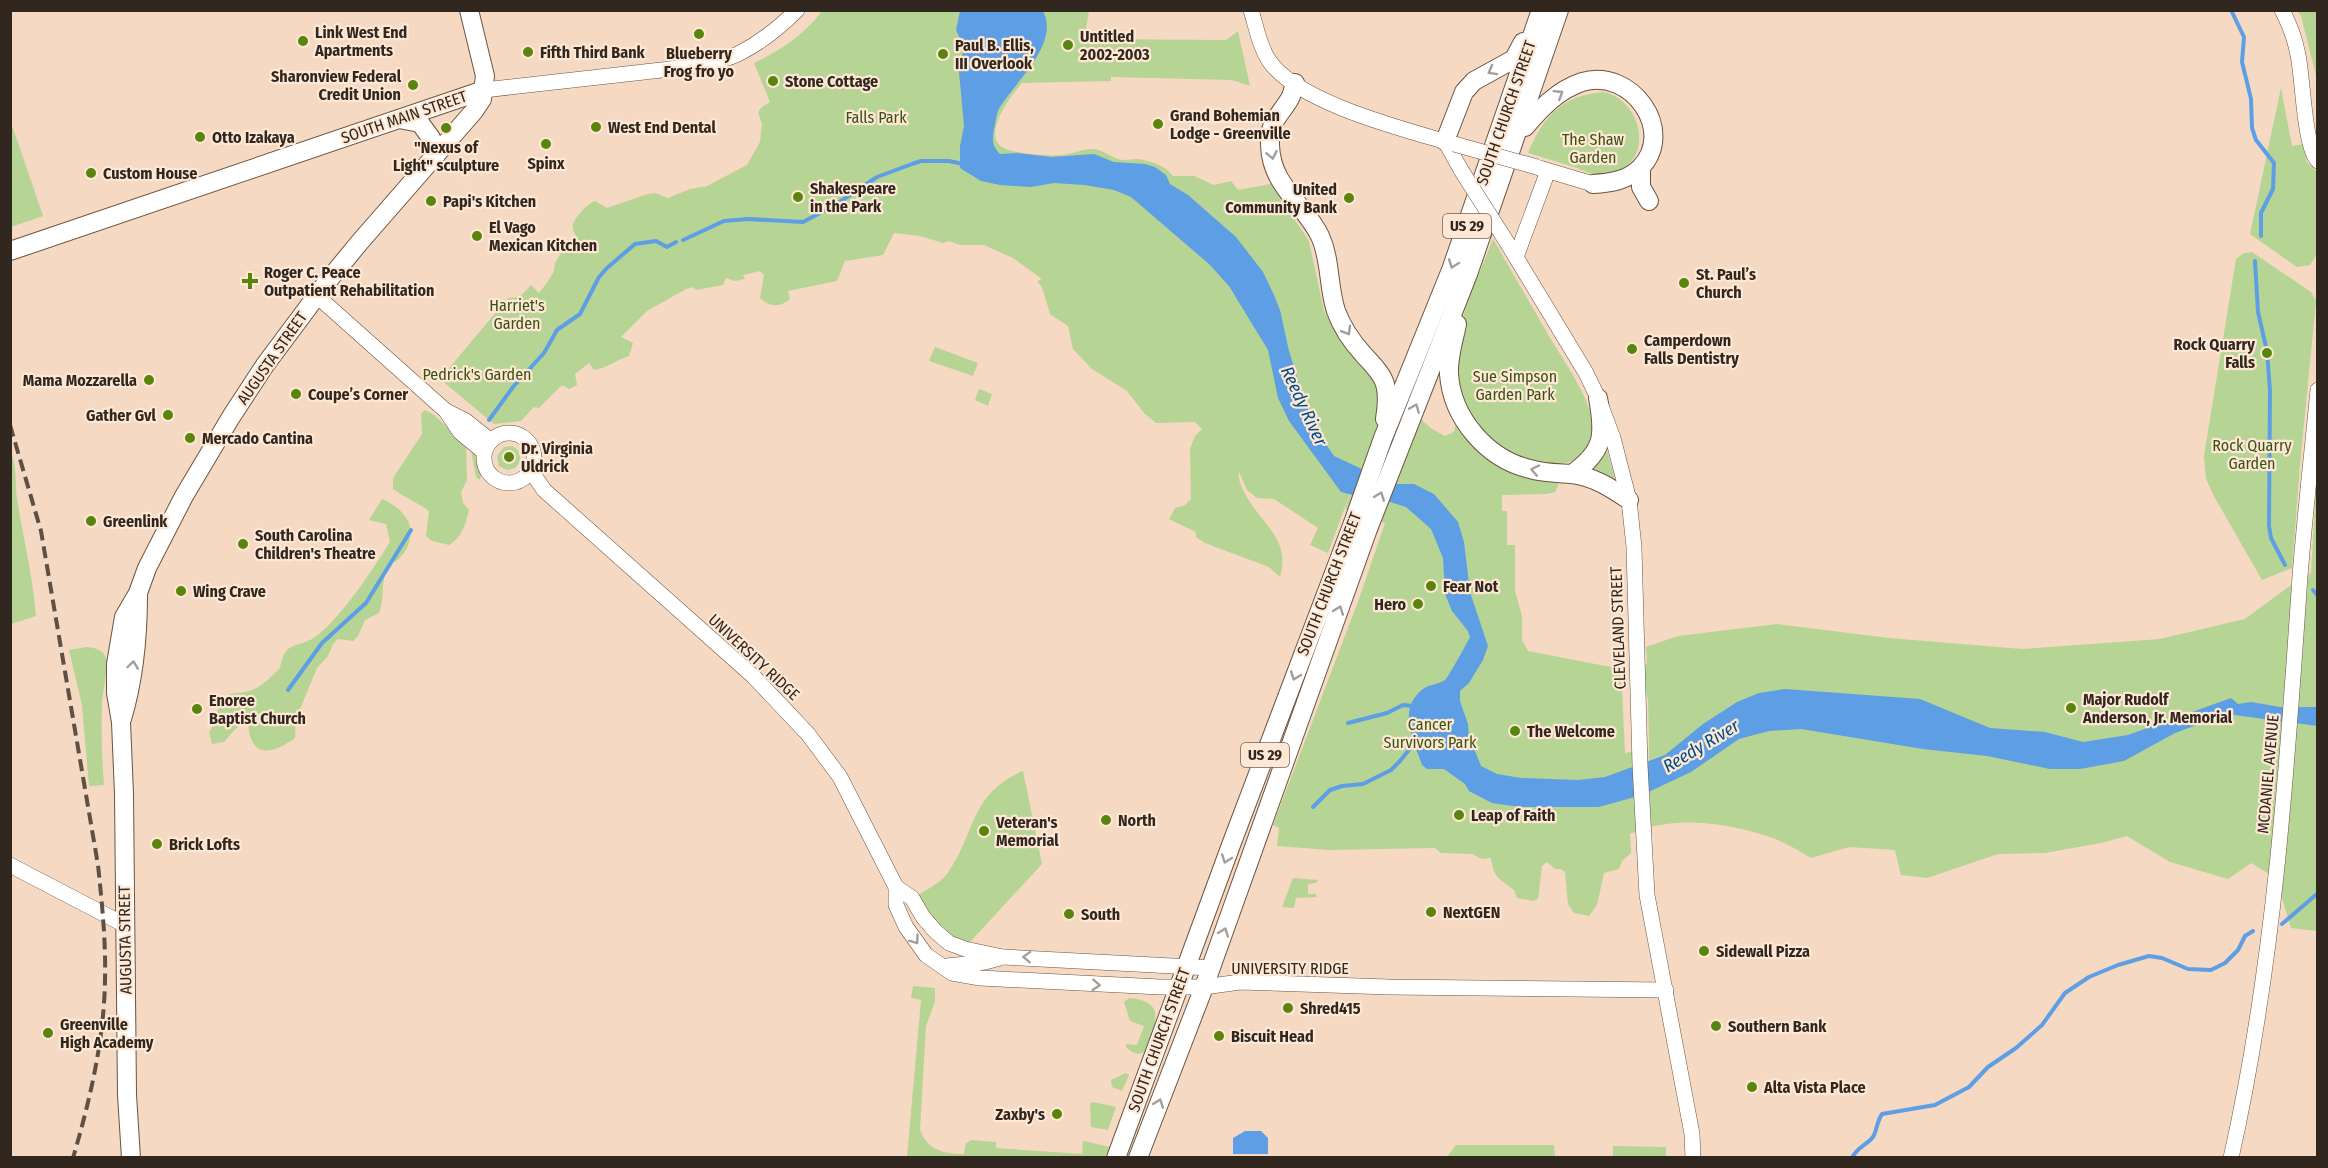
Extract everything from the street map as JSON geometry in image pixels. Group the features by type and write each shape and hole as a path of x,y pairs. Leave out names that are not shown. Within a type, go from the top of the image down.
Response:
{"main road":[{"path":"469,10 485,76 484,90"},
{"path":"1449,143 1464,92 1474,81 1514,59 1539,10"},
{"name":"SOUTH CHURCH STREET","path":"1385,459 1383,438 1451,270 1539,10"},
{"name":"SOUTH CHURCH STREET","path":"1116,1158 1178,987 1385,459 1468,274 1560,10"},
{"path":"1518,135 1539,109 1574,86 1590,80 1616,82 1630,90 1644,105 1649,116 1652,130 1651,143 1641,168 1641,187 1648,201"},
{"path":"1295,83 1290,100 1272,122 1270,146 1272,160 1283,186 1321,238 1330,268 1336,309 1340,320 1354,344 1383,378 1387,404 1383,438"},
{"name":"SOUTH MAIN STREET","path":"10,251 484,90"},
{"name":"AUGUSTA STREET","path":"131,1158 127,1095 121,722 129,694 138,619 138,593 147,568 213,445 265,365 364,236 474,111 482,99 484,90"},
{"path":"395,119 420,123 430,138 436,155"},
{"path":"1593,184 1614,182 1630,176 1641,168"},
{"path":"1468,274 1449,362 1452,392 1460,412 1472,431 1485,445 1507,461 1529,469 1572,474 1604,483 1629,500"},
{"path":"1572,474 1590,462 1597,452 1601,440 1601,413 1598,398"},
{"name":"SOUTH CHURCH STREET","path":"1138,1158 1211,968 1360,526"}],"street":[{"name":"SOUTH MAIN STREET","path":"484,90 674,68 736,55 783,24 797,10"},
{"path":"1251,10 1268,58 1281,74 1322,99 1368,118 1593,184"},
{"path":"2282,10 2299,57 2309,138 2313,156 2318,161"},
{"name":"CLEVELAND STREET","path":"1449,143 1461,170 1586,373 1613,438 1629,500 1634,547 1647,896 1692,1134 1693,1158"},
{"path":"1512,250 1542,169"},
{"path":"317,296 446,411 466,421 488,447"},
{"name":"MCDANIEL AVENUE","path":"2231,1158 2262,986 2282,822 2318,390"},
{"path":"507,433 517,434 526,440 534,453 531,471 526,477 516,482 504,482 493,477 485,464 488,447 498,436 507,433"},
{"name":"UNIVERSITY RIDGE","path":"531,471 544,489 753,676 808,734 840,777 896,886 912,898 923,917 949,943 965,950 1003,957 1211,968"},
{"name":"UNIVERSITY RIDGE","path":"516,482 544,489"},
{"path":"10,865 125,925"},
{"name":"UNIVERSITY RIDGE","path":"896,886 896,905 906,927 926,955 952,973 980,978 1116,986 1204,987 1240,982 1389,987 1665,990"},
{"path":"940,966 964,965 1003,957"}],"green space":[{"path":"822,11 1089,11 1084,39 1226,40 1238,31 1250,86 1232,80 1111,77 1111,81 1022,83 1000,115 995,133 997,141 1007,149 1031,154 1061,155 1093,149 1120,160 1137,159 1152,162 1162,166 1173,176 1194,176 1214,185 1231,181 1238,190 1271,184 1309,241 1324,311 1343,343 1364,370 1432,429 1445,436 1454,432 1456,423 1480,449 1500,465 1523,474 1558,481 1555,492 1547,494 1502,495 1502,511 1507,511 1507,545 1515,545 1515,591 1522,616 1522,640 1528,651 1621,669 1625,753 1648,749 1650,791 1648,699 1643,684 1644,668 1647,662 1646,647 1678,636 1777,624 1889,638 2022,649 2160,639 2245,619 2311,573 2317,468 2317,931 2291,928 2276,878 2251,863 2228,879 2170,862 2127,836 2045,853 1998,854 1927,878 1901,875 1895,850 1849,847 1811,858 1773,838 1739,828 1702,823 1664,824 1630,834 1631,853 1622,861 1619,869 1604,873 1597,905 1589,916 1574,913 1568,904 1565,872 1555,869 1547,862 1542,866 1538,899 1533,901 1517,898 1514,890 1496,874 1491,858 1482,859 1472,854 1441,853 1435,848 1330,850 1277,846 1279,828 1273,825 1359,599 1385,523 1345,509 1359,469 1328,553 1310,545 1318,528 1274,499 1257,498 1247,490 1239,472 1240,483 1249,501 1277,540 1282,563 1280,577 1269,567 1205,543 1196,537 1196,532 1169,519 1175,508 1185,505 1191,499 1190,449 1195,436 1202,429 1195,422 1156,423 1144,413 1127,391 1092,369 1073,349 1068,326 1050,314 1042,287 1037,281 1042,279 1013,258 984,245 960,245 949,241 943,243 920,236 894,233 883,255 845,261 837,281 788,291 790,299 778,305 771,305 760,298 764,275 760,271 743,275 745,279 735,281 726,278 723,285 696,290 693,287 686,289 647,311 621,337 633,343 629,356 594,370 589,363 575,374 577,385 569,389 562,385 539,408 534,407 521,421 494,424 440,379 508,298 520,297 531,285 539,293 553,273 555,263 562,252 571,242 578,239 573,225 589,205 595,201 607,208 655,193 668,198 690,189 707,186 747,165 760,142 762,124 758,112 770,102 754,63 791,41"},
{"path":"2297,11 2317,11 2317,79 2301,16"},
{"path":"2281,88 2292,146 2303,144 2307,162 2317,172 2317,254 2310,265 2297,267 2250,234"},
{"name":"The Shaw Garden","path":"1603,92 1617,97 1635,118 1639,131 1639,144 1635,156 1626,166 1597,175 1528,153 1541,128 1556,110 1576,98"},
{"path":"13,128 43,216 11,227 10,129"},
{"name":"Sue Simpson Garden Park","path":"1493,239 1588,405 1593,428 1591,441 1584,452 1564,463 1540,463 1528,460 1496,444 1476,424 1458,388 1457,354 1463,317"},
{"name":"Rock Quarry Garden","path":"2252,252 2311,292 2316,301 2292,568 2262,580 2206,479 2204,456 2236,259 2244,253"},
{"path":"935,347 978,363 973,376 929,361"},
{"path":"979,389 992,394 988,406 975,400"},
{"path":"425,410 434,415 466,445 467,480 461,492 463,503 469,510 460,534 449,545 432,541 426,536 429,511 393,489 393,478 422,434 421,414"},
{"path":"512,446 518,450 521,461 515,468 507,470 499,466 497,456 504,447"},
{"path":"1606,447 1616,483 1581,472 1599,459"},
{"path":"471,450 476,452 482,469 480,480 476,477"},
{"path":"11,452 36,616 11,624"},
{"path":"382,499 397,508 408,521 411,534 408,547 400,558 389,565 383,584 379,613 365,620 358,636 353,641 338,639 328,656 317,668 296,719 295,738 270,750 257,748 250,734 248,722 238,726 224,742 212,744 209,732 224,698 232,694 251,691 264,683 280,668 285,652 318,635 327,627 367,578 390,542 386,524 369,520"},
{"path":"87,647 101,651 107,662 102,700 104,785 89,786 82,705 69,650"},
{"path":"1023,771 1042,864 970,942 945,936 917,896 947,874 983,803 992,791 1005,780"},
{"path":"1293,878 1318,880 1316,883 1308,884 1308,894 1316,894 1317,897 1296,898 1294,908 1282,907"},
{"path":"913,986 935,988 935,1002 926,1026 920,1130 927,1142 937,1150 950,1153 964,1154 966,1143 972,1140 996,1142 996,1148 1082,1154 1083,1141 1110,1147 1105,1157 907,1157 921,1000 911,998"},
{"path":"1129,998 1142,1000 1150,1004 1154,1010 1154,1024 1145,1052 1140,1054 1126,1047 1126,1044 1137,1045 1144,1026 1130,1021 1124,1002"},
{"path":"1126,1073 1129,1075 1122,1091 1112,1087 1111,1080"},
{"path":"1093,1102 1116,1107 1108,1130 1091,1127 1090,1104"},
{"path":"1456,1145 1554,1145 1555,1157 1447,1157"},
{"path":"1613,1146 1666,1147 1666,1157 1613,1157"}],"water":[{"name":"Reedy River","path":"960,11 1043,11 1047,24 1046,36 1034,62 998,112 993,140 1000,154 1017,153 1052,157 1094,154 1114,162 1145,164 1155,167 1166,175 1170,184 1188,195 1236,237 1263,272 1280,310 1289,351 1303,396 1317,431 1334,456 1381,478 1398,484 1414,484 1434,494 1458,522 1464,542 1470,592 1488,646 1483,660 1469,683 1460,691 1460,701 1468,724 1469,736 1481,766 1497,774 1521,778 1578,780 1605,777 1665,755 1703,724 1737,702 1759,693 1785,689 1920,699 1990,728 2045,732 2083,742 2128,735 2231,698 2238,704 2251,702 2280,707 2317,707 2317,726 2227,714 2175,733 2124,761 2080,769 2050,769 1987,756 1923,749 1801,729 1769,731 1739,739 1691,772 1642,795 1599,807 1520,807 1492,803 1469,791 1465,784 1444,769 1427,769 1422,765 1409,725 1411,706 1415,697 1423,689 1445,680 1470,637 1452,611 1445,594 1443,558 1431,529 1406,507 1341,492 1289,421 1278,398 1268,350 1229,286 1209,264 1131,197 1114,190 1084,185 1054,183 1031,187 1000,185 981,181 960,168 960,146 964,126 959,72 964,47 956,30"},
{"path":"1245,1131 1261,1131 1268,1138 1268,1154 1233,1154 1233,1138"}],"waterway":[{"path":"2231,10 2244,37 2242,62 2251,99 2252,128 2256,140 2274,163 2273,189 2261,213 2261,236"},
{"path":"683,240 724,221 748,219 803,222 835,205 877,177 912,164 921,161 949,161 963,164"},
{"path":"489,420 513,387 544,353 557,330 580,314 599,277 607,268 635,244 656,241 667,247 676,242"},
{"path":"2255,261 2258,312 2267,351 2270,391 2269,526 2271,538 2285,565"},
{"path":"288,690 322,643 366,603 411,530"},
{"path":"2313,590 2318,596"},
{"path":"1348,723 1387,713 1403,705 1413,706"},
{"path":"1313,807 1330,790 1363,784 1391,770 1416,741"},
{"path":"2282,924 2318,893"},
{"path":"1852,1158 1873,1137 1882,1114 1935,1105 1969,1087 1988,1067 2016,1048 2042,1025 2065,993 2089,977 2149,956 2162,958 2188,969 2211,970 2225,963 2238,950 2245,936 2253,931"}],"railway":[{"path":"10,425 41,531 98,865 102,908 105,966 102,1025 90,1092 73,1158"}],"place":[{"name":"Blueberry Frog fro yo","path":"699,34"},
{"name":"Link West End Apartments","path":"303,41"},
{"name":"Untitled 2002-2003","path":"1068,45"},
{"name":"Fifth Third Bank","path":"528,52"},
{"name":"Paul B. Ellis, III Overlook","path":"943,54"},
{"name":"Stone Cottage","path":"773,81"},
{"name":"Sharonview Federal Credit Union","path":"413,85"},
{"name":"Grand Bohemian Lodge - Greenville","path":"1158,124"},
{"name":"West End Dental","path":"596,127"},
{"name":"\"Nexus of Light\" sculpture","path":"446,128"},
{"name":"Otto Izakaya","path":"200,137"},
{"name":"Spinx","path":"546,144"},
{"name":"Custom House","path":"91,173"},
{"name":"Shakespeare in the Park","path":"798,197"},
{"name":"United Community Bank","path":"1349,198"},
{"name":"Papi's Kitchen","path":"431,201"},
{"name":"El Vago Mexican Kitchen","path":"477,236"},
{"name":"Roger C. Peace Outpatient Rehabilitation","path":"250,281"},
{"name":"St. Paul’s Church","path":"1684,283"},
{"name":"Camperdown Falls Dentistry","path":"1632,349"},
{"name":"Rock Quarry Falls","path":"2267,353"},
{"name":"Mama Mozzarella","path":"149,380"},
{"name":"Coupe’s Corner","path":"296,394"},
{"name":"Gather Gvl","path":"168,415"},
{"name":"Mercado Cantina","path":"190,438"},
{"name":"Dr. Virginia Uldrick","path":"509,457"},
{"name":"Greenlink","path":"91,521"},
{"name":"South Carolina Children's Theatre","path":"243,544"},
{"name":"Fear Not","path":"1431,586"},
{"name":"Wing Crave","path":"181,591"},
{"name":"Hero","path":"1418,604"},
{"name":"Major Rudolf Anderson, Jr. Memorial","path":"2071,708"},
{"name":"Enoree Baptist Church","path":"197,709"},
{"name":"The Welcome","path":"1515,731"},
{"name":"Leap of Faith","path":"1459,815"},
{"name":"North","path":"1106,820"},
{"name":"Veteran's Memorial","path":"984,831"},
{"name":"Brick Lofts","path":"157,844"},
{"name":"NextGEN","path":"1431,912"},
{"name":"South","path":"1069,914"},
{"name":"Sidewall Pizza","path":"1704,951"},
{"name":"Shred415","path":"1288,1008"},
{"name":"Southern Bank","path":"1716,1026"},
{"name":"Greenville High Academy","path":"48,1033"},
{"name":"Biscuit Head","path":"1219,1036"},
{"name":"Alta Vista Place","path":"1752,1087"},
{"name":"Zaxby's","path":"1057,1114"}],"park label":[{"name":"Falls Park","path":"876,117"},
{"name":"Harriet's Garden","path":"517,314"},
{"name":"Pedrick's Garden","path":"477,374"},
{"name":"Cancer Survivors Park","path":"1430,733"}]}
